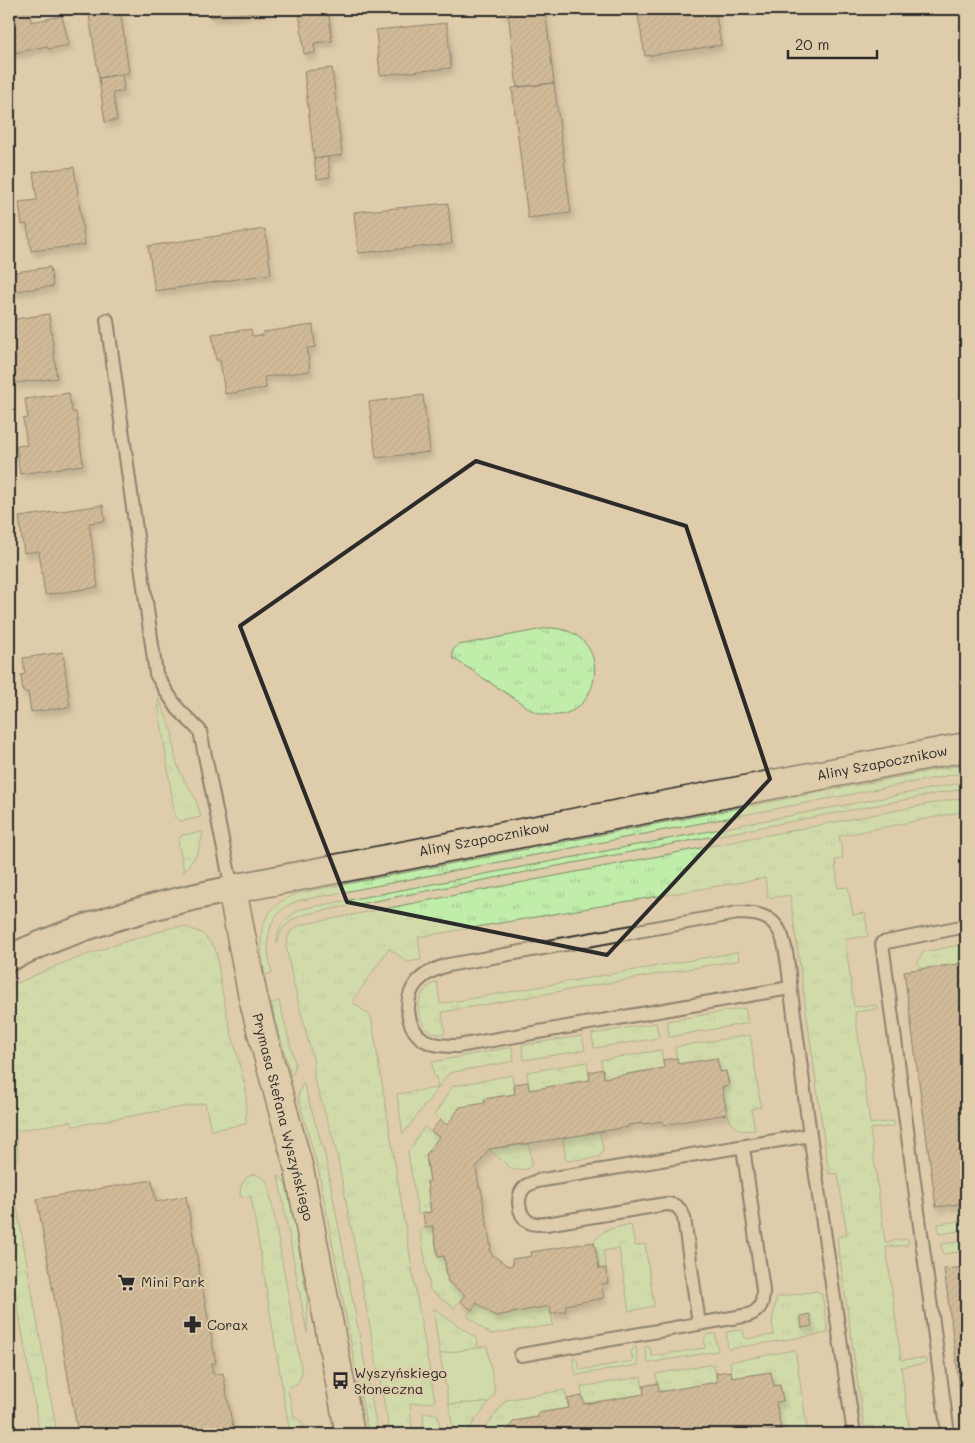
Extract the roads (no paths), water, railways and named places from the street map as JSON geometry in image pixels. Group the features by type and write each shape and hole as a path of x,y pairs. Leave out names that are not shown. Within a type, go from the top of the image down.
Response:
{"street":[{"name":"Aliny Szapocznikow","path":"9,958 64,935 107,920 153,906 232,888 966,747"},
{"name":"Prymasa Stefana Wyszyńskiego","path":"232,888 257,1013 300,1169 350,1434"}],"lane":[{"path":"108,320 156,674 178,709 200,731 232,888"},
{"path":"790,988 458,1046 439,1046 424,1040 413,1028 408,1011 410,996 416,984 426,975 440,968 738,913 753,913 764,916 772,921 780,931 784,941 810,1135 854,1434"},
{"path":"948,1434 882,943 966,926"},
{"path":"699,1324 684,1218 678,1206 666,1204 534,1224 525,1219 520,1208 520,1197 525,1187 537,1181 810,1135"},
{"path":"521,1355 750,1315 756,1312 763,1300 763,1290 743,1147"}],"place":[{"name":"Mini Park","path":"127,1282"},
{"name":"Corax","path":"193,1325"},
{"name":"Wyszyńskiego Słoneczna","path":"340,1381"}]}
